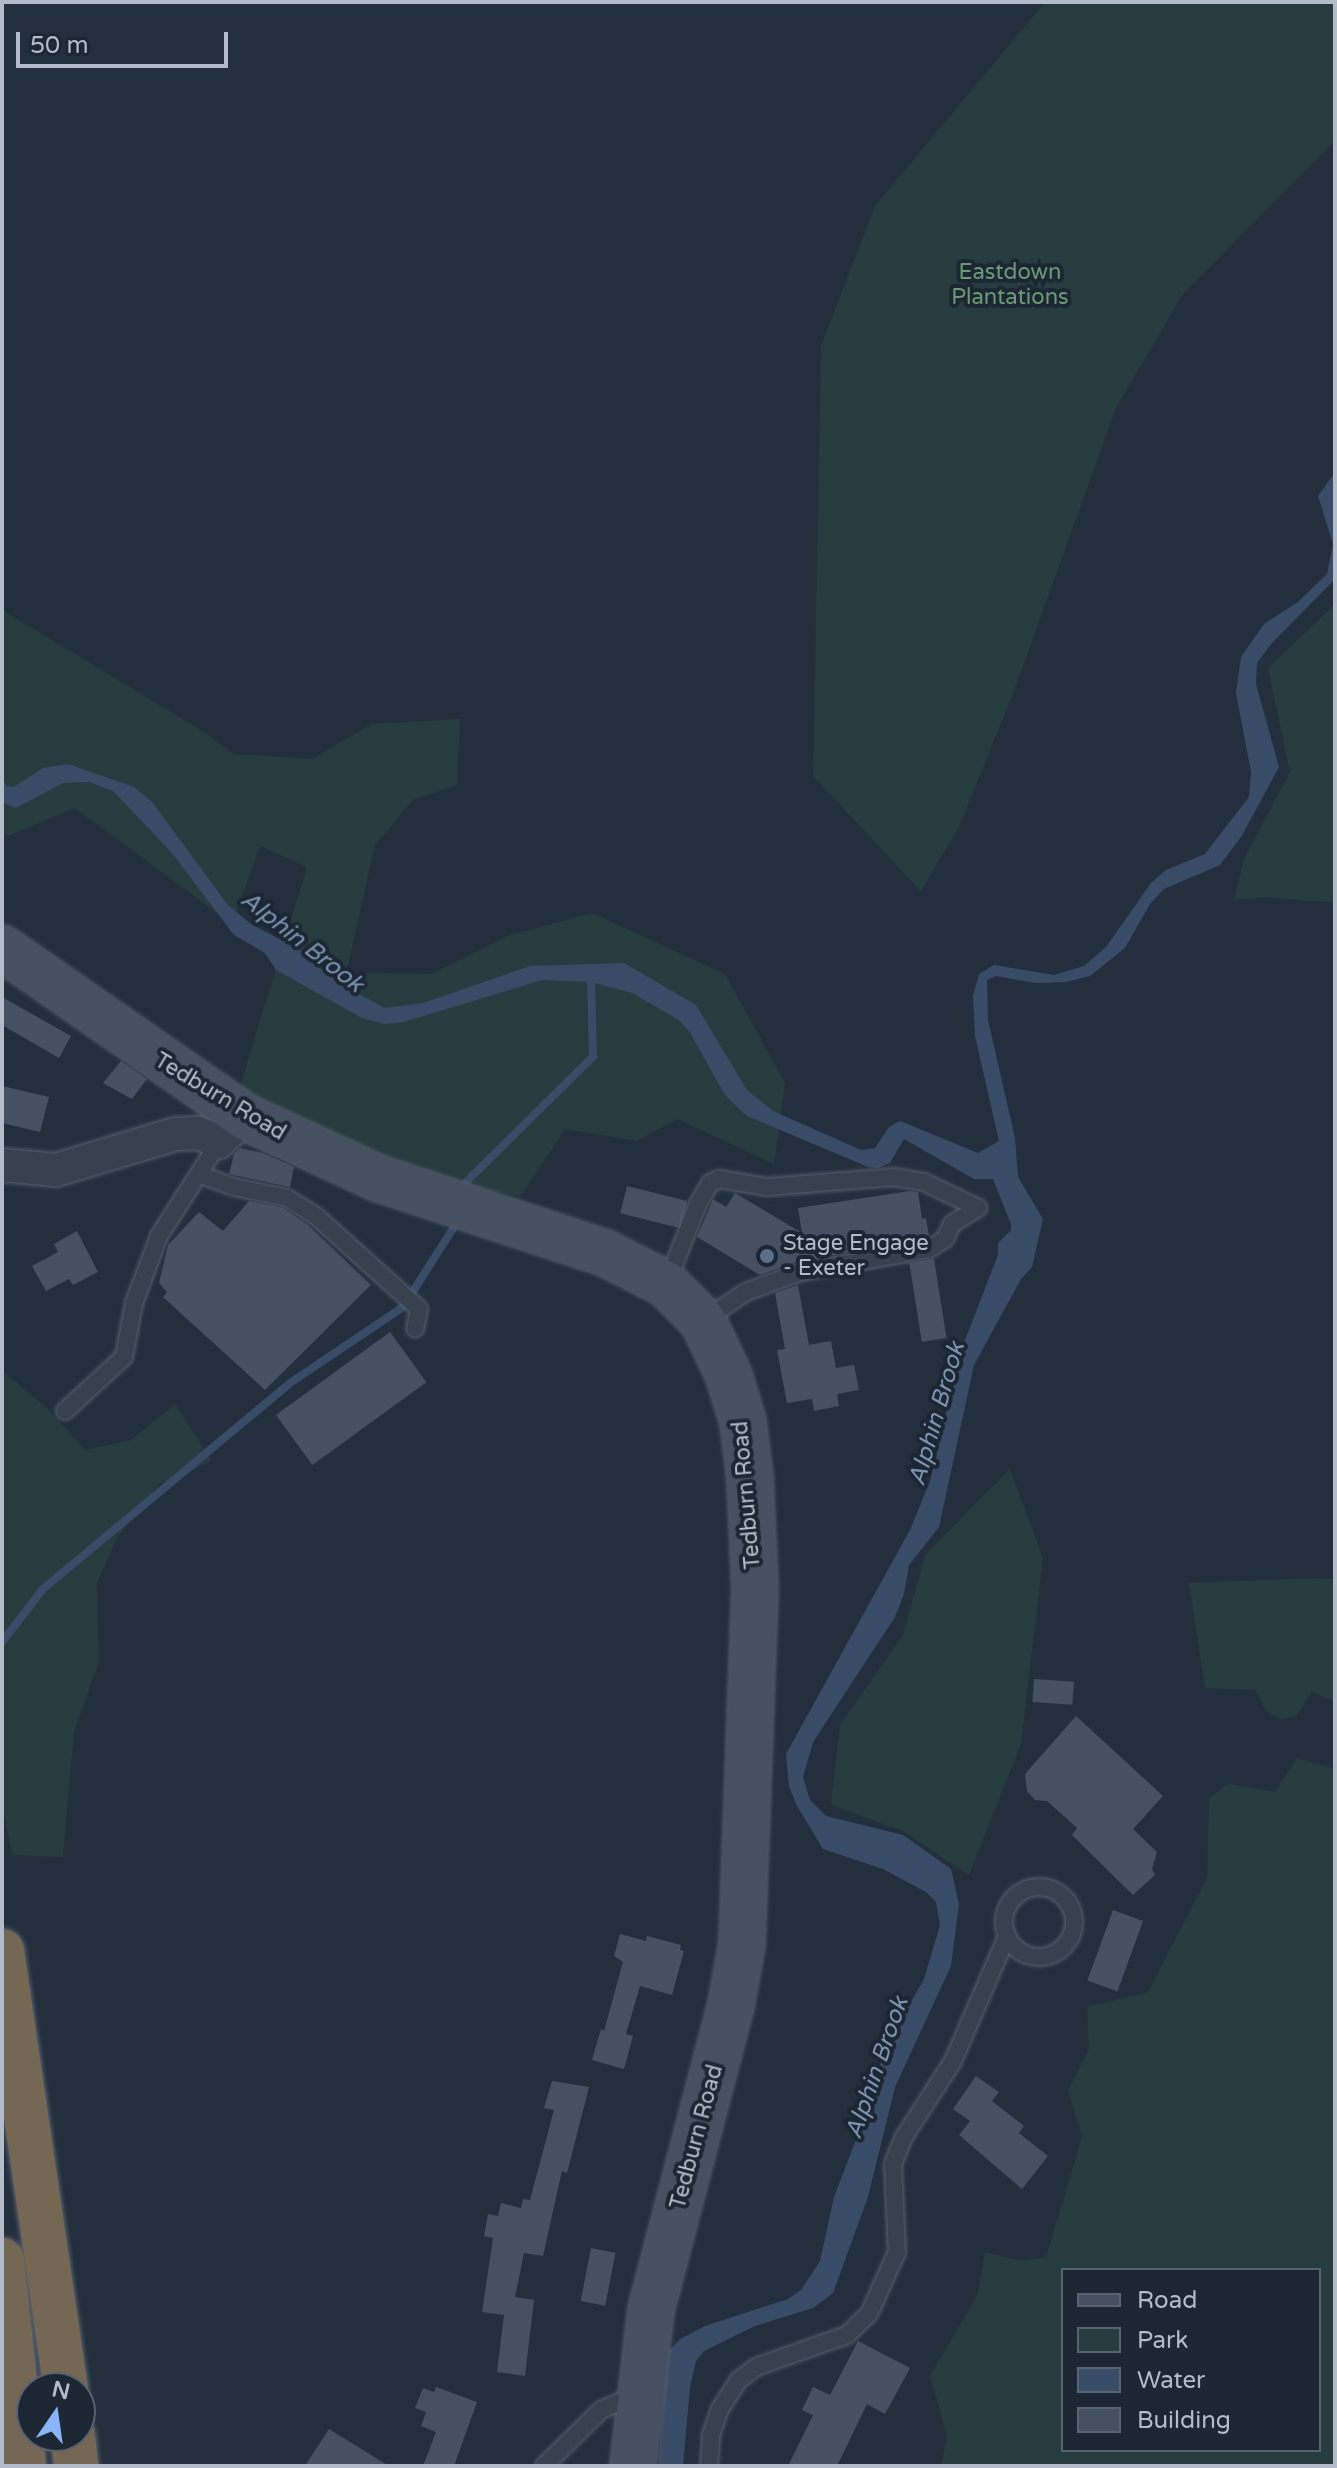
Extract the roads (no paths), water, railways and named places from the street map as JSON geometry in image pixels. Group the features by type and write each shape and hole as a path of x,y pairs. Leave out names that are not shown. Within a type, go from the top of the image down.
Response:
{"highway":[{"path":"2,1951 64,2372"},
{"path":"2,2260 24,2466"}],"street":[{"name":"Tedburn Road","path":"2,948 232,1130 605,1253 666,1284 703,1321 733,1387 743,1422 750,1478 755,1588 742,1944 731,2005 651,2310 630,2463"},
{"path":"2,1165 56,1170 175,1134 232,1130"}],"lane":[{"path":"65,1411 124,1357 134,1303 159,1236 232,1130"},
{"path":"201,1175 234,1187 287,1198 317,1217 419,1309 415,1329"},
{"path":"666,1284 698,1204 710,1183 719,1179 767,1187 893,1177 924,1182 978,1208 952,1224 945,1239 929,1249 800,1272 746,1292 703,1321"},
{"path":"709,2466 711,2435 720,2409 739,2380 756,2367 847,2335 869,2314 897,2252 893,2164 904,2137 953,2061 1007,1936 1004,1918 1007,1907 1023,1890 1046,1887 1057,1891 1072,1909 1074,1932 1069,1942 1050,1956 1027,1956 1017,1950 1007,1936"},
{"path":"544,2466 601,2410 639,2393"}],"water":[{"path":"1335,472 1335,579 1272,643 1257,663 1256,684 1279,767 1241,837 1220,865 1164,889 1150,904 1125,948 1090,976 1066,982 1035,983 996,976 987,980 988,1020 1015,1138 1018,1177 1043,1219 1032,1267 1021,1279 974,1365 939,1527 909,1565 904,1594 895,1617 813,1742 803,1777 810,1800 826,1816 903,1835 951,1869 959,1904 951,1966 895,2087 868,2197 833,2293 813,2308 755,2326 704,2351 696,2361 690,2387 683,2466 658,2466 668,2352 680,2339 705,2326 788,2299 801,2290 820,2261 834,2197 865,2116 884,2050 924,1979 940,1925 936,1902 926,1892 883,1869 823,1849 797,1806 789,1786 786,1754 910,1530 930,1481 962,1348 998,1255 998,1243 1011,1230 1011,1224 993,1179 974,1179 904,1139 890,1163 878,1168 868,1167 747,1116 725,1095 689,1031 679,1020 632,993 591,982 542,980 404,1022 384,1024 362,1018 276,970 265,953 234,935 172,853 113,791 89,782 63,783 16,808 2,802 2,779 7,786 14,787 43,768 68,764 134,787 152,802 228,905 251,924 309,955 317,966 344,986 385,1008 423,1003 530,966 624,963 696,1005 747,1090 773,1111 861,1150 875,1148 889,1127 900,1121 978,1153 999,1141 975,1036 973,996 979,974 994,965 1054,975 1084,966 1106,947 1151,883 1166,870 1205,854 1249,797 1251,772 1236,693 1241,657 1264,624 1298,602 1327,574 1333,544 1318,496"}],"waterway":[{"path":"460,1188 593,1057 591,982 595,973"},
{"path":"2,1642 43,1589 290,1383 403,1307 454,1227"}],"place":[{"name":"Stage Engage - Exeter","path":"767,1256"}],"park label":[{"name":"Eastdown Plantations","path":"1010,284"}],"water label":[{"name":"Alphin Brook","path":"302,942"},
{"name":"Alphin Brook","path":"937,1414"},
{"name":"Alphin Brook","path":"877,2068"}]}
